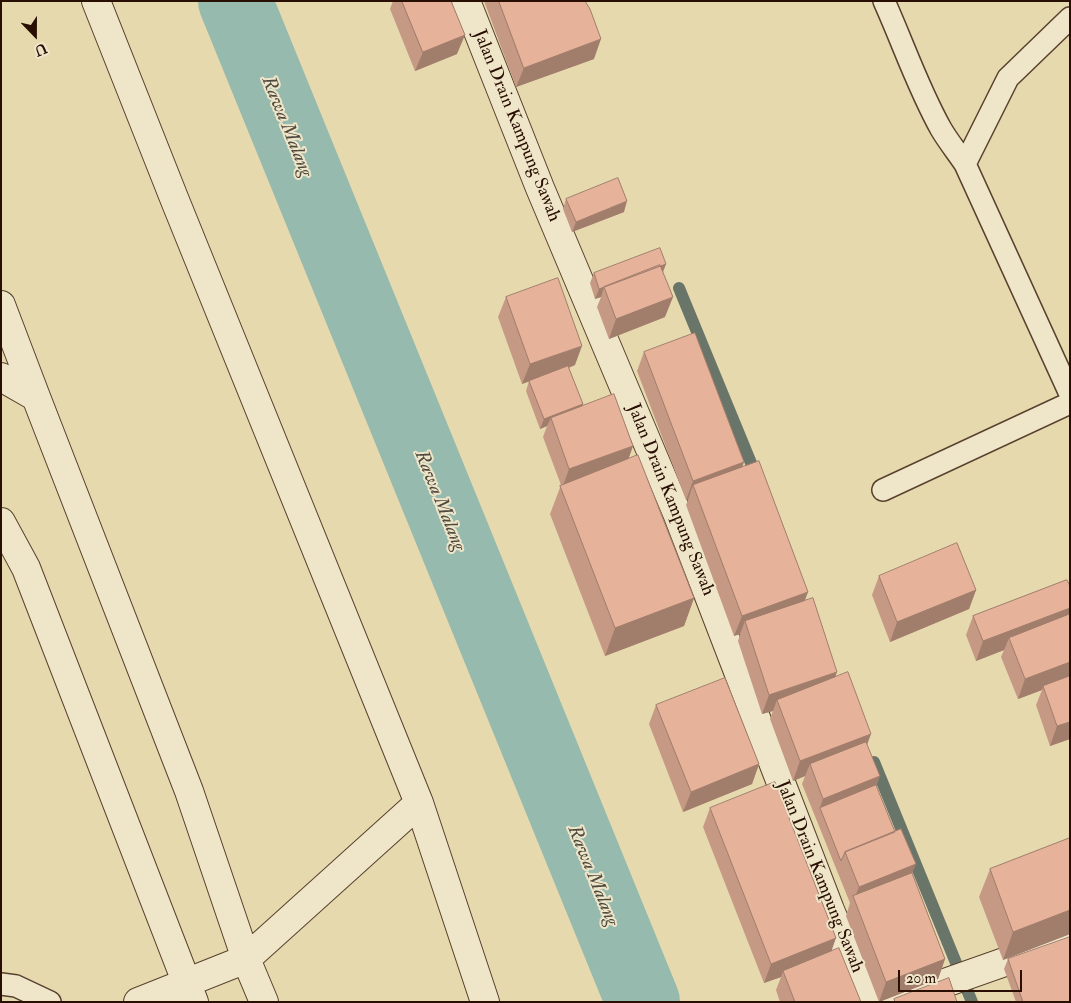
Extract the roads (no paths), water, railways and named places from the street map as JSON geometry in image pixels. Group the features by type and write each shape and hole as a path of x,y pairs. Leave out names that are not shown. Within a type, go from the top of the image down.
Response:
{"street":[{"path":"96,1 419,803 485,1002"},
{"name":"Jalan Drain Kampung Sawah","path":"466,1 540,188 677,513 830,910 869,1002"},
{"path":"1,305 189,791 246,959 264,1002"},
{"path":"1,377 36,397"},
{"path":"1,522 26,568 190,992"},
{"path":"138,1002 190,992 246,959 419,803"},
{"path":"891,1002 1070,940"}],"lane":[{"path":"884,1 941,129 965,164 1070,394"},
{"path":"965,164 1008,78 1070,18"},
{"path":"883,490 1070,403"},
{"path":"1,984 16,986 50,1002"}],"waterway":[{"name":"Rawa Malang","path":"235,1 643,1002"},
{"path":"679,288 758,480"},
{"path":"874,762 972,1002"}]}
